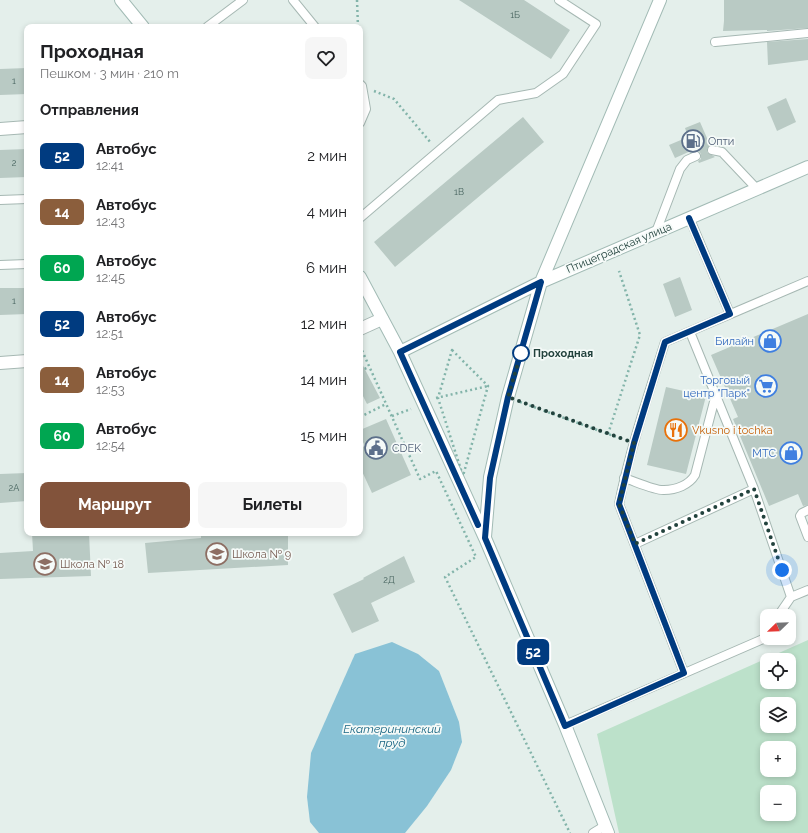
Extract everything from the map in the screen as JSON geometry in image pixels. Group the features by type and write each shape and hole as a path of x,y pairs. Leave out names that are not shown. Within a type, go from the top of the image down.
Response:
{"main road":[{"path":"121,0 141,24"},
{"path":"485,538 490,478 508,397 541,282 660,0"},
{"path":"0,129 24,127"},
{"name":"Птицеградская улица","path":"400,352 541,282 808,167"},
{"path":"363,283 400,352 485,538 607,829"},
{"path":"363,328 382,319"},
{"path":"0,363 24,361"}],"lane":[{"path":"211,24 243,0"},
{"path":"293,0 313,24"},
{"path":"363,215 498,100 536,93 563,74 596,24 559,0"},
{"path":"715,42 808,32"},
{"path":"363,95 366,109 363,116"},
{"path":"712,150 722,152 757,189"},
{"path":"656,232 680,169 687,160 696,156"},
{"path":"0,200 24,199"},
{"path":"689,218 730,314"},
{"path":"0,265 24,264"},
{"path":"684,673 619,504 624,478 665,342 808,281"},
{"path":"690,332 754,489 791,597"},
{"path":"624,478 663,490 679,487 691,481 695,475 716,394"},
{"path":"635,544 754,489"},
{"path":"808,510 800,516 808,537"},
{"path":"783,609 791,597 808,590"},
{"path":"565,726 760,640"},
{"path":"593,833 607,829"}],"path":[{"path":"357,0 358,24"},
{"path":"363,86 394,99 438,151"},
{"path":"608,434 640,335 619,271"},
{"path":"452,350 488,386 463,476 438,398 452,350"},
{"path":"363,352 420,480 436,472 476,557 445,577 570,833"},
{"path":"363,370 370,367"},
{"path":"438,398 488,386"},
{"path":"508,397 634,443"},
{"path":"363,416 386,404"}],"green space":[{"path":"808,640 808,833 619,833 597,734 760,661 760,689 796,689 796,653 779,653"}],"water":[{"name":"Екатерининский пруд","path":"392,642 418,654 439,671 459,722 462,742 451,770 427,806 405,833 319,833 310,822 307,797 311,753 355,654"}],"building":[{"path":"459,0 524,0 570,30 551,59"},
{"path":"724,0 808,0 808,28 767,31 723,31"},
{"path":"808,39 808,60 768,65 767,42"},
{"path":"24,68 24,94 0,95 0,69"},
{"path":"786,98 796,122 777,131 767,107"},
{"path":"523,117 544,142 395,267 374,242"},
{"name":"Опти","path":"700,122 710,145 707,152 715,157 699,163 698,161 701,159 701,154 699,151 693,150 675,158 669,145 688,137 685,128"},
{"path":"24,149 24,177 0,178 0,150"},
{"path":"680,277 692,310 675,317 663,284"},
{"path":"0,288 24,288 24,314 0,315"},
{"name":"Торговый центр \"Парк\"","path":"808,314 808,505 803,506 798,494 769,506 733,419 738,417 711,355"},
{"path":"363,366 380,398 367,404 363,396"},
{"name":"Vkusno i tochka","path":"666,387 706,396 686,474 647,465"},
{"path":"386,419 411,475 372,493 363,474 363,447 365,446 363,442 363,429"},
{"path":"24,473 24,501 0,503 0,474"},
{"name":"Школа № 18","path":"32,536 89,536 91,576 0,579 0,553 33,551"},
{"name":"Школа № 9","path":"201,536 288,536 288,565 148,573 145,543 201,538"},
{"path":"404,556 415,582 371,603 379,621 352,633 333,594 364,579 363,578"}],"bus line":[{"name":"52","path":"478,525 400,352 541,282 508,397 490,478 485,538 565,726 684,673 619,504 624,478 665,342 730,314 689,218"}],"place":[{"name":"Опти","path":"693,141"},
{"name":"Билайн","path":"770,341"},
{"name":"Проходная","path":"521,353"},
{"name":"Торговый центр \"Парк\"","path":"766,386"},
{"name":"Vkusno i tochka","path":"676,430"},
{"name":"CDEK","path":"376,448"},
{"name":"МТС","path":"791,453"},
{"name":"Школа № 9","path":"217,554"},
{"name":"Школа № 18","path":"45,564"}],"route":[{"path":"521,353 508,397 634,443 624,478 619,504 635,544 754,489 782,570"}]}
